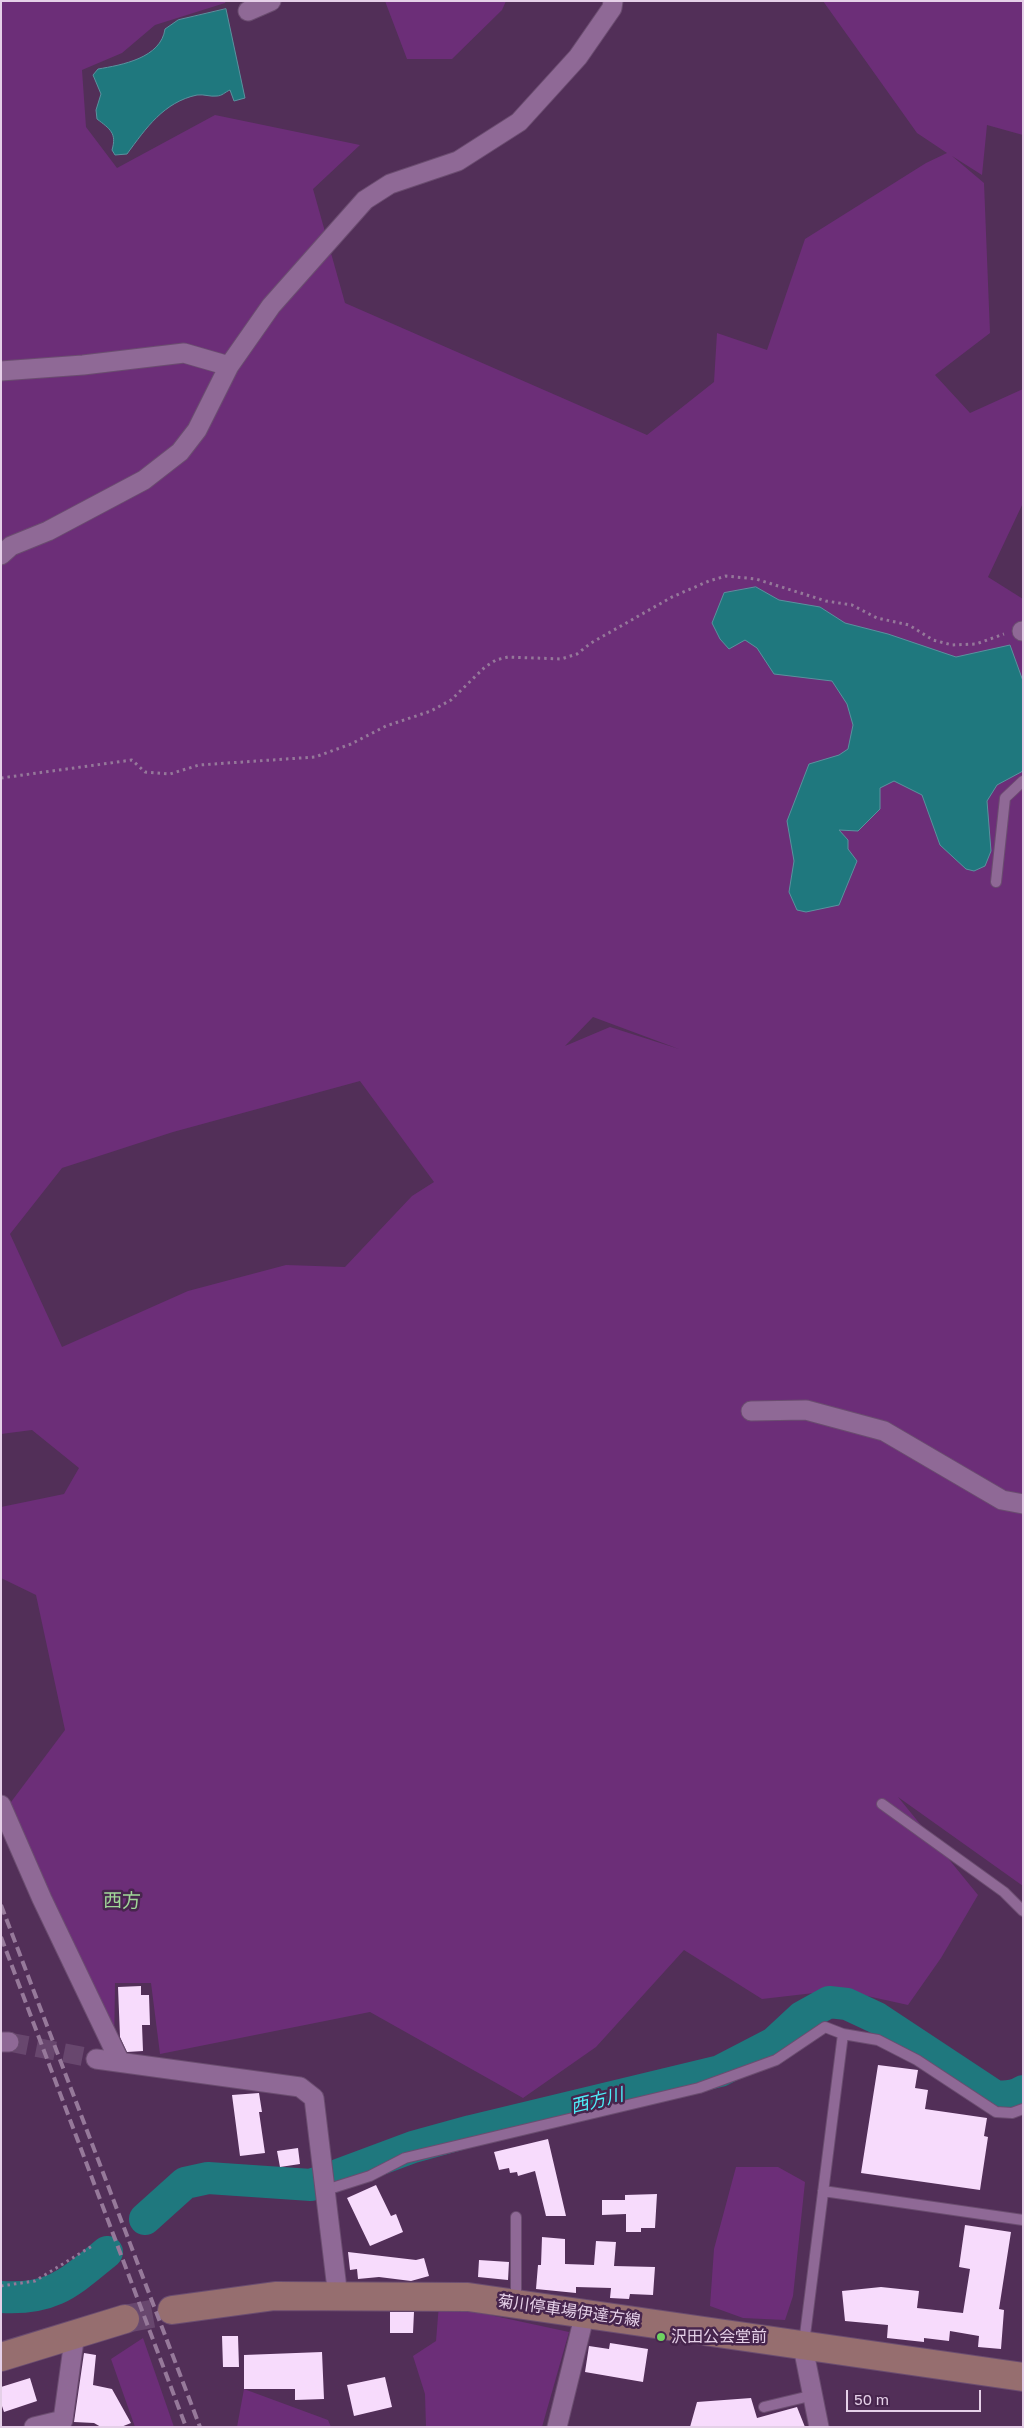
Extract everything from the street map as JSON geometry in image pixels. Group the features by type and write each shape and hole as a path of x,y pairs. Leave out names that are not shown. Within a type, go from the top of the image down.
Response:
{"main road":[{"name":"菊川停車場伊達方線","path":"172,2310 275,2296 468,2297 803,2347 1023,2377"},
{"path":"1,2357 125,2319"}],"street":[{"path":"248,11 271,1"},
{"path":"1,555 11,546 48,531 144,480 180,452 197,430 229,366 271,306 365,200 390,184 458,160 519,122 578,56 612,8 613,1"},
{"path":"1,371 84,365 184,353 229,366"},
{"path":"751,1411 806,1410 884,1431 1002,1500 1023,1504"},
{"path":"1,1805 42,1900 120,2062"},
{"path":"96,2059 300,2086 314,2098 338,2297"},
{"path":"557,2427 585,2313"},
{"path":"34,2427 63,2420 75,2334"},
{"path":"803,2347 814,2394 819,2427"}],"lane":[{"path":"996,882 1005,798 1023,781"},
{"path":"882,1804 1004,1892 1023,1911"},
{"path":"326,2190 370,2176 405,2158 699,2088 776,2060 825,2027 843,2034 878,2040 917,2060 996,2112 1012,2113 1023,2109"},
{"path":"803,2347 843,2034"},
{"path":"823,2191 1023,2220"},
{"path":"516,2217 516,2304"},
{"path":"764,2407 814,2394"}],"path":[{"path":"1,778 132,760 145,772 170,774 199,765 315,757 351,744 386,726 431,711 450,700 485,667 496,660 508,657 561,659 577,654 591,643 672,597 709,580 726,576 756,579 826,601 852,605 877,618 909,625 934,640 952,645 976,644 998,635 1022,631"},
{"path":"1,2286 35,2281 92,2246"}],"shaded area":[{"path":"1,1 226,1 225,3 155,25 122,53 82,70 86,127 117,168 215,115 360,145 313,189 345,303 647,435 714,382 717,333 767,350 805,239 926,163 947,153 917,133 823,1 1023,1 1023,135 987,125 982,175 952,156 984,183 990,333 935,375 970,413 1023,389 1023,503 988,577 1023,599 1023,1886 898,1797 978,1895 941,1958 908,2005 840,1990 762,1999 684,1950 596,2047 523,2098 370,2012 160,2054 151,1983 115,1983 114,2050 8,1806 65,1730 36,1595 1,1578 1,1507 64,1494 79,1468 32,1430 1,1434","holes":["593,1017 679,1049 610,1027 565,1046","360,1081 434,1182 412,1196 345,1267 286,1265 188,1291 62,1347 10,1234 62,1168 173,1132"]},
{"path":"385,1 506,1 502,10 452,59 407,59"},
{"path":"226,9 245,98 234,101 230,90 219,96 197,95 185,98 157,117 127,154 115,155 112,150 113,135 97,119 96,110 101,94 93,75 98,69 129,62 148,53 162,39 165,29 178,20"},
{"path":"756,587 779,600 820,607 845,623 888,634 956,657 1010,645 1023,681 1023,771 997,785 987,801 991,851 985,866 974,871 966,869 940,845 922,795 894,781 880,788 880,809 858,831 839,830 848,840 848,849 857,861 839,905 806,912 797,910 789,892 794,861 787,821 809,764 839,755 848,749 853,725 847,704 832,681 774,674 757,648 745,640 729,649 720,639 712,623 724,593"},
{"path":"736,2167 778,2167 805,2182 793,2296 785,2320 743,2318 710,2306 714,2249"},
{"path":"439,2304 569,2332 542,2427 426,2427 425,2394 413,2356 436,2341"},
{"path":"143,2338 174,2427 135,2427 111,2359"},
{"path":"244,2389 328,2420 331,2427 237,2427"}],"building":[{"path":"141,1986 141,1995 149,1995 150,2025 142,2025 143,2051 127,2052 120,2037 118,1987"},
{"path":"878,2065 918,2070 915,2088 928,2090 925,2109 987,2118 984,2136 988,2137 980,2190 861,2173"},
{"path":"259,2093 262,2112 259,2112 265,2153 240,2156 232,2095"},
{"path":"548,2139 566,2216 546,2216 535,2171 518,2176 517,2172 510,2173 509,2168 499,2170 494,2152"},
{"path":"298,2148 300,2164 280,2167 277,2151"},
{"path":"376,2185 391,2216 396,2214 403,2232 370,2246 347,2198"},
{"path":"657,2194 655,2228 641,2228 641,2232 626,2232 626,2214 602,2215 602,2200 625,2200 625,2195"},
{"path":"965,2225 1011,2232 999,2309 1004,2310 1001,2349 978,2347 979,2336 950,2331 949,2341 924,2338 924,2342 887,2338 888,2325 845,2321 842,2291 881,2287 919,2291 917,2308 963,2313 970,2269 959,2267"},
{"path":"542,2237 565,2239 565,2264 594,2265 596,2241 616,2242 614,2266 655,2267 653,2295 630,2294 629,2299 610,2298 611,2288 576,2287 576,2293 536,2289 538,2265 541,2265"},
{"path":"348,2252 416,2260 424,2258 429,2276 411,2281 379,2277 358,2279 357,2269 350,2270"},
{"path":"479,2260 509,2262 508,2280 478,2277"},
{"path":"390,2312 414,2312 413,2333 390,2333"},
{"path":"222,2336 238,2336 239,2367 223,2367"},
{"path":"610,2343 648,2349 643,2382 585,2372 589,2346 609,2349"},
{"path":"322,2352 324,2399 295,2400 295,2389 244,2389 244,2355"},
{"path":"84,2353 96,2355 93,2385 112,2389 131,2423 121,2427 101,2427 94,2423 74,2422"},
{"path":"385,2377 392,2407 354,2416 347,2385"},
{"path":"30,2378 37,2401 4,2412 1,2403 1,2387"},
{"path":"751,2398 757,2418 797,2407 805,2427 690,2427 697,2402"}],"waterway":[{"name":"西方川","path":"145,2219 185,2183 208,2178 311,2185 413,2147 471,2131 720,2071 774,2043 802,2017 829,2002 847,2004 877,2018 995,2096 1009,2096 1023,2091"},
{"name":"西方川","path":"1,2297 34,2296 59,2287 82,2273 107,2252"}],"tunnel":[{"path":"9,2042 96,2059"},
{"path":"125,2319 172,2310"}],"railway":[{"path":"1,1905 200,2427"},
{"path":"1,1937 186,2427"}],"place":[{"name":"沢田公会堂前","path":"661,2337"}],"district":[{"name":"西方","path":"122,1901"}]}
